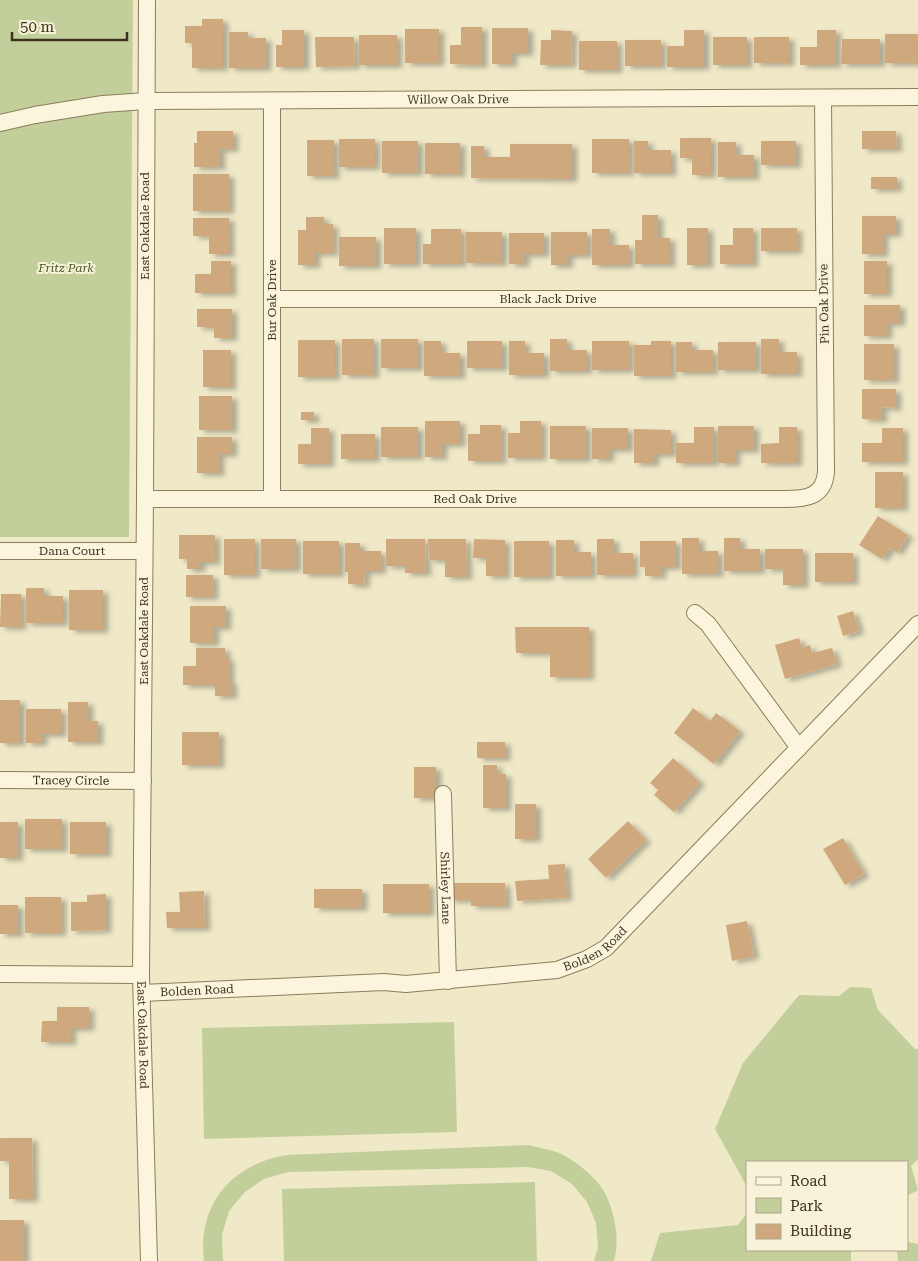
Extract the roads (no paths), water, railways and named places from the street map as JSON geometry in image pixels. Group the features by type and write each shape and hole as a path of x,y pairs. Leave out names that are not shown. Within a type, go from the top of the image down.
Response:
{"street":[{"name":"East Oakdale Road","path":"147,0 141,974 149,1261"},
{"name":"Willow Oak Drive","path":"0,123 34,115 103,104 146,101 918,97"},
{"name":"Pin Oak Drive","path":"804,499 814,494 823,486 826,479 823,98"},
{"name":"Bur Oak Drive","path":"272,101 272,499"},
{"name":"Black Jack Drive","path":"272,299 824,299"},
{"name":"Red Oak Drive","path":"145,499 804,499"},
{"name":"Dana Court","path":"0,551 144,551"},
{"path":"695,613 708,624 799,748"},
{"name":"Bolden Road","path":"142,993 375,982 406,984 557,970 587,959 606,948 918,624"},
{"name":"Tracey Circle","path":"0,780 143,781"},
{"name":"Shirley Lane","path":"444,794 448,980"},
{"path":"0,974 141,974"}],"park label":[{"name":"Fritz Park","path":"66,268"}]}
